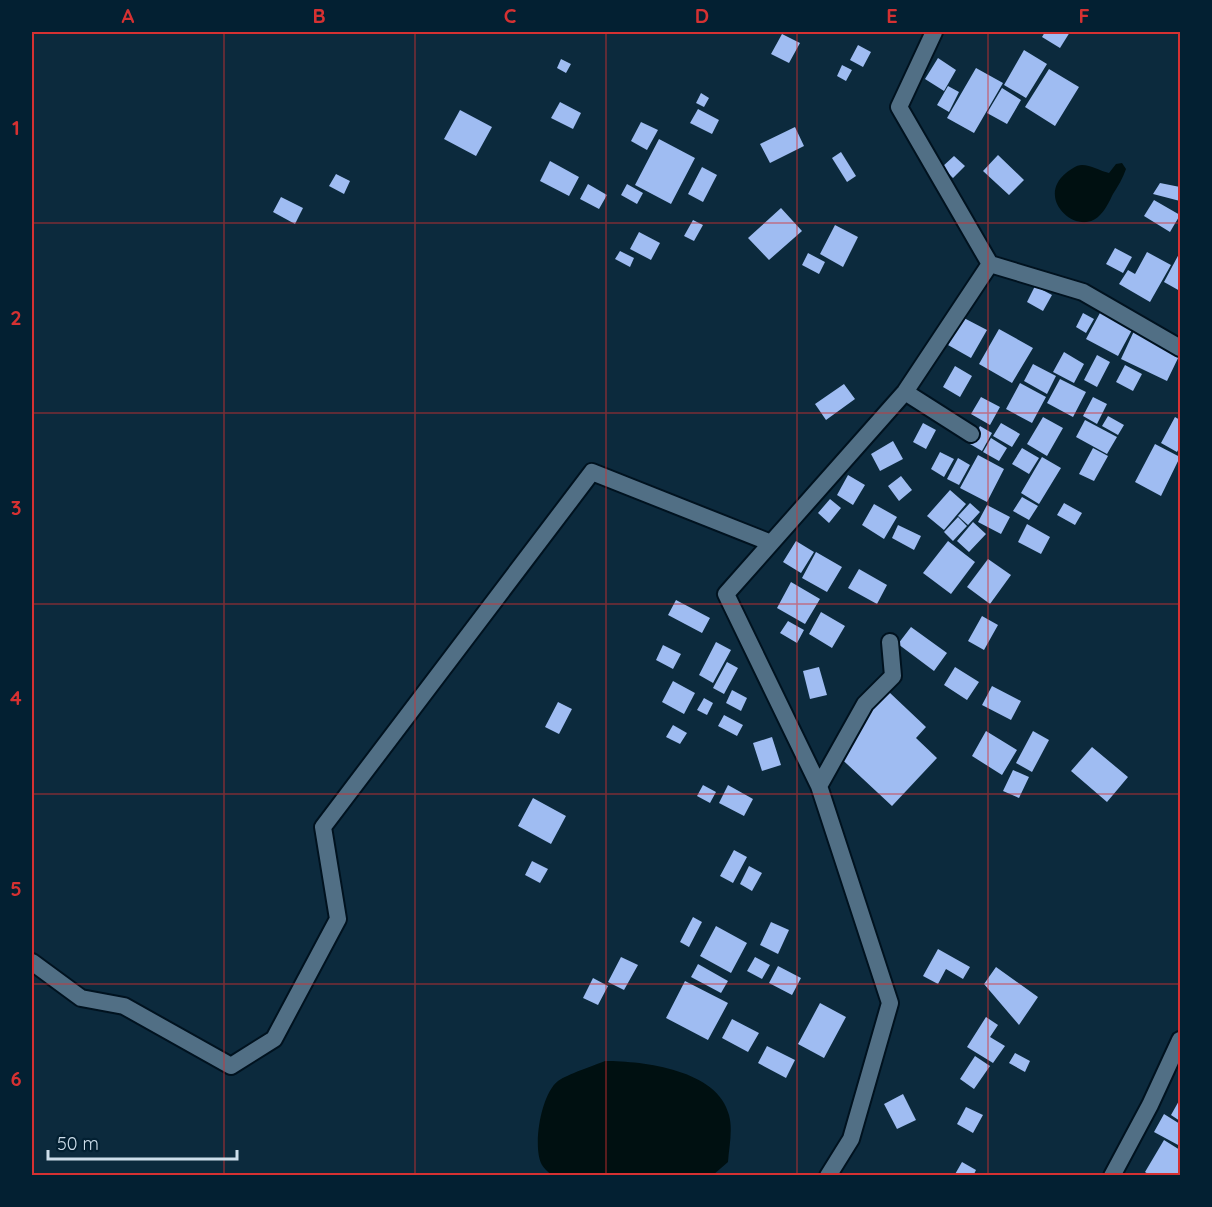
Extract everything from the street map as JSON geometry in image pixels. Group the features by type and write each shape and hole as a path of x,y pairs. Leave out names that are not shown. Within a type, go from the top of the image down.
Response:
{"street":[{"path":"934,32 899,107 990,264 1083,292 1180,348"},
{"path":"828,1176 851,1139 890,1003 819,786 726,594 906,392 990,264"},
{"path":"906,392 971,435"},
{"path":"32,962 81,998 124,1006 231,1066 274,1039 338,919 323,827 592,472 771,543"},
{"path":"819,786 865,704 893,676 890,642"},
{"path":"1112,1176 1150,1105 1180,1040"}],"shaded area":[{"path":"1122,163 1126,169 1123,176 1107,206 1098,217 1089,222 1079,222 1062,212 1055,193 1058,183 1066,173 1082,165 1109,173 1116,164"},
{"path":"605,1061 639,1063 678,1071 710,1088 722,1100 729,1115 731,1133 728,1162 713,1175 551,1175 542,1165 538,1146 540,1121 547,1097 558,1081"}],"building":[{"path":"1045,32 1070,32 1060,48 1042,37"},
{"path":"782,34 800,43 789,63 771,54"},
{"path":"858,45 871,52 863,67 850,60"},
{"path":"1024,50 1047,64 1026,98 1004,85"},
{"path":"938,58 956,70 944,91 925,79"},
{"path":"561,59 571,64 566,73 557,68"},
{"path":"842,65 852,70 846,81 837,76"},
{"path":"976,68 1003,83 974,133 947,118"},
{"path":"1049,69 1079,87 1055,126 1025,107"},
{"path":"948,86 959,92 949,112 937,105"},
{"path":"1002,88 1021,100 1007,124 987,113"},
{"path":"701,93 709,98 704,107 696,103"},
{"path":"560,102 581,113 573,129 551,118"},
{"path":"698,109 719,120 712,134 690,123"},
{"path":"460,110 492,127 476,156 444,139"},
{"path":"641,122 658,130 647,150 631,141"},
{"path":"795,127 804,146 770,163 760,144"},
{"path":"659,139 695,158 671,204 635,185"},
{"path":"841,152 856,176 847,182 832,158"},
{"path":"998,155 1024,180 1009,195 983,171"},
{"path":"954,156 965,166 953,178 942,167"},
{"path":"550,161 579,177 569,196 540,181"},
{"path":"702,167 717,175 703,202 688,194"},
{"path":"336,174 350,181 344,194 329,186"},
{"path":"1160,183 1180,187 1180,201 1153,194"},
{"path":"588,184 607,195 599,209 580,199"},
{"path":"627,184 643,193 637,204 621,195"},
{"path":"281,197 303,208 295,224 273,212"},
{"path":"1154,200 1180,215 1170,232 1144,216"},
{"path":"781,208 802,231 769,260 748,238"},
{"path":"693,220 703,225 694,241 684,236"},
{"path":"835,225 858,237 843,267 820,254"},
{"path":"639,232 660,243 651,260 630,249"},
{"path":"1115,248 1132,257 1123,273 1106,264"},
{"path":"620,251 634,258 630,267 615,259"},
{"path":"1147,252 1171,265 1150,302 1119,284 1128,270 1135,274"},
{"path":"1180,252 1180,291 1164,282"},
{"path":"808,253 825,262 819,274 802,265"},
{"path":"1035,286 1052,295 1043,311 1027,302"},
{"path":"1101,311 1133,328 1118,356 1086,339"},
{"path":"1083,313 1094,319 1086,333 1076,327"},
{"path":"962,317 987,330 971,358 948,345"},
{"path":"999,329 1033,348 1012,383 979,364"},
{"path":"1134,331 1180,354 1167,381 1121,359"},
{"path":"1064,352 1084,364 1074,383 1053,372"},
{"path":"1097,355 1110,362 1097,387 1084,380"},
{"path":"1033,364 1056,376 1047,394 1024,381"},
{"path":"1125,365 1142,374 1133,391 1116,382"},
{"path":"955,366 972,376 960,397 943,387"},
{"path":"1060,379 1086,392 1073,417 1047,403"},
{"path":"1020,383 1046,397 1032,423 1006,409"},
{"path":"844,384 855,399 826,420 815,404"},
{"path":"981,397 1000,407 990,425 971,414"},
{"path":"1093,397 1107,404 1097,424 1083,416"},
{"path":"1108,416 1124,425 1118,435 1102,426"},
{"path":"1043,417 1063,428 1047,456 1027,444"},
{"path":"1175,417 1180,420 1180,446 1177,452 1161,443"},
{"path":"1085,420 1117,437 1107,454 1076,437"},
{"path":"923,423 936,430 926,449 913,442"},
{"path":"1001,423 1020,434 1012,447 993,436"},
{"path":"980,426 992,433 982,451 970,444"},
{"path":"991,438 1007,448 999,461 983,452"},
{"path":"893,441 903,459 880,471 871,454"},
{"path":"1155,444 1180,457 1161,496 1135,482"},
{"path":"1022,448 1039,458 1029,474 1012,464"},
{"path":"1093,448 1108,456 1094,481 1079,474"},
{"path":"940,452 954,459 944,477 931,469"},
{"path":"978,455 1004,469 987,502 960,488"},
{"path":"1042,457 1061,468 1039,504 1021,493"},
{"path":"958,458 970,465 959,485 947,479"},
{"path":"848,475 865,485 853,505 837,495"},
{"path":"901,476 912,490 899,501 888,486"},
{"path":"950,490 966,504 944,530 927,516"},
{"path":"1022,497 1038,506 1029,520 1013,511"},
{"path":"830,499 841,508 829,523 818,513"},
{"path":"970,503 980,512 968,525 958,516"},
{"path":"1064,503 1082,513 1075,525 1057,515"},
{"path":"874,504 897,517 884,539 862,525"},
{"path":"987,505 1010,517 1001,534 978,522"},
{"path":"958,517 967,526 953,541 944,532"},
{"path":"973,522 986,534 969,552 957,541"},
{"path":"1027,524 1050,537 1041,554 1018,542"},
{"path":"898,525 921,536 914,550 892,538"},
{"path":"796,541 814,552 801,573 783,562"},
{"path":"948,541 975,562 951,594 923,573"},
{"path":"816,552 842,567 827,592 802,578"},
{"path":"988,559 1011,575 990,604 967,587"},
{"path":"859,569 887,585 877,604 848,588"},
{"path":"791,582 820,599 805,624 777,608"},
{"path":"676,600 710,618 702,633 668,615"},
{"path":"821,612 845,626 832,648 809,634"},
{"path":"982,616 998,625 984,650 968,641"},
{"path":"788,621 804,630 797,643 780,633"},
{"path":"911,627 947,653 934,671 898,644"},
{"path":"716,642 731,650 713,683 699,675"},
{"path":"663,645 681,654 673,669 656,660"},
{"path":"727,662 738,668 724,694 713,688"},
{"path":"819,667 827,695 810,699 803,671"},
{"path":"955,667 979,682 967,700 944,685"},
{"path":"673,681 695,693 684,714 662,702"},
{"path":"992,686 1021,701 1011,720 982,705"},
{"path":"732,690 747,698 741,711 726,703"},
{"path":"889,692 926,727 916,738 937,758 892,806 833,751"},
{"path":"704,698 713,703 707,715 697,710"},
{"path":"558,702 572,709 559,734 545,727"},
{"path":"724,715 743,725 737,736 718,726"},
{"path":"673,725 687,733 680,744 666,737"},
{"path":"986,731 1017,750 1002,775 972,756"},
{"path":"1033,731 1049,740 1032,772 1016,763"},
{"path":"772,737 781,765 762,771 753,743"},
{"path":"1092,747 1128,777 1107,802 1071,771"},
{"path":"1013,770 1029,777 1019,798 1003,791"},
{"path":"703,785 716,792 710,803 697,796"},
{"path":"728,785 753,799 744,816 719,803"},
{"path":"533,798 566,816 551,844 518,826"},
{"path":"734,850 747,857 733,883 720,876"},
{"path":"532,861 548,869 540,883 525,875"},
{"path":"749,866 762,873 752,891 740,884"},
{"path":"693,917 702,922 689,947 680,942"},
{"path":"771,922 789,930 778,954 760,945"},
{"path":"716,926 747,943 731,973 700,956"},
{"path":"938,949 970,967 963,979 946,969 938,984 923,976"},
{"path":"621,957 638,965 624,990 608,982"},
{"path":"755,957 770,965 762,979 747,971"},
{"path":"698,964 728,981 721,993 691,977"},
{"path":"778,966 801,978 792,995 769,983"},
{"path":"996,967 1038,997 1019,1025 984,984"},
{"path":"593,978 608,986 598,1005 583,998"},
{"path":"685,981 728,1003 708,1040 666,1018"},
{"path":"820,1003 846,1017 824,1058 798,1044"},
{"path":"986,1017 998,1025 990,1037 1005,1046 993,1063 967,1047"},
{"path":"732,1019 759,1033 748,1052 722,1038"},
{"path":"767,1046 795,1060 786,1078 758,1063"},
{"path":"1015,1053 1030,1061 1025,1072 1009,1063"},
{"path":"975,1056 990,1066 974,1089 960,1079"},
{"path":"903,1094 916,1120 897,1129 884,1104"},
{"path":"1180,1099 1180,1121 1171,1115"},
{"path":"966,1107 983,1115 973,1133 957,1124"},
{"path":"1164,1114 1180,1124 1180,1146 1154,1132"},
{"path":"1164,1140 1180,1150 1180,1176 1151,1176 1145,1172"},
{"path":"962,1162 976,1170 973,1176 954,1176"}]}
